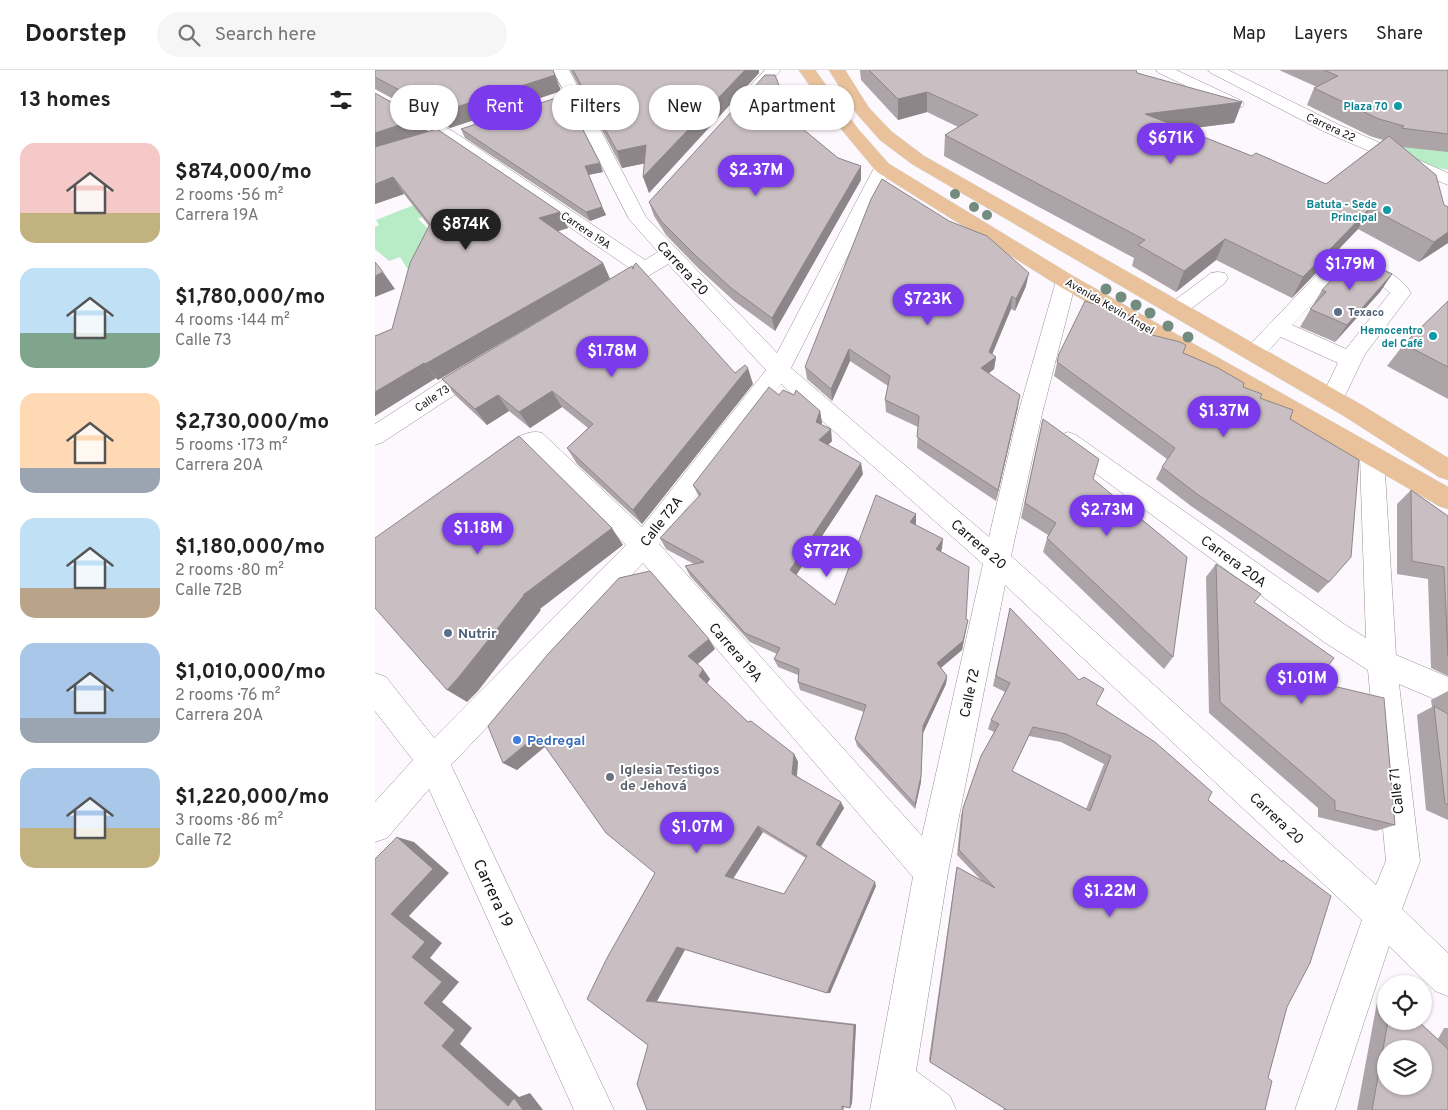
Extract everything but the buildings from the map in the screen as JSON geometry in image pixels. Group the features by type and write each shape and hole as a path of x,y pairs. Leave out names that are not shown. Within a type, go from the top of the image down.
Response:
{"main road":[{"name":"Avenida Kevin Ángel","path":"807,70 839,117 883,168 1066,281 1448,500"},
{"path":"837,70 863,110 886,136 919,160 1333,398 1448,470"}],"street":[{"name":"Carrera 20","path":"561,70 564,97 644,212 670,254 779,370 997,560 1382,914 1448,978"},
{"path":"759,85 773,70"},
{"path":"1164,70 1236,104"},
{"name":"Carrera 22","path":"1216,70 1331,128 1448,180"},
{"name":"Carrera 19A","path":"375,94 448,136 645,269"},
{"path":"430,142 466,130"},
{"name":"Calle 72A","path":"375,826 433,761 643,545 779,370 883,168"},
{"path":"1426,170 1448,175"},
{"path":"593,300 670,254"},
{"path":"1253,352 1335,268 1349,265 1378,275 1396,285 1401,292 1355,351 1333,398"},
{"path":"1177,309 1218,278"},
{"name":"Calle 72","path":"892,1094 931,872 997,560 1030,414 1066,281"},
{"path":"1279,327 1351,360"},
{"name":"Calle 73","path":"375,436 456,381 499,356"},
{"name":"Carrera 20A","path":"1030,414 1335,633 1382,663 1448,691"},
{"name":"Carrera 19A","path":"478,479 534,440 643,545 931,872"},
{"name":"Calle 71","path":"1315,1110 1382,914 1403,861 1382,663 1372,457"},
{"name":"Carrera 19","path":"375,687 433,761 594,1110"},
{"path":"892,1094 935,1110"}],"green space":[{"path":"1408,133 1448,151 1448,170 1414,163 1380,147"},
{"path":"414,205 424,216 418,219 437,237 415,281 400,257 389,261 375,249 375,227 379,225 376,220"}],"place":[{"name":"Plaza 70","path":"1398,106"},
{"name":"Batuta - Sede Principal","path":"1387,210"},
{"name":"Texaco","path":"1338,312"},
{"name":"Hemocentro del Café","path":"1433,336"},
{"name":"Nutrir","path":"448,633"},
{"name":"Pedregal","path":"517,740"},
{"name":"Iglesia Testigos de Jehová","path":"610,777"}]}
